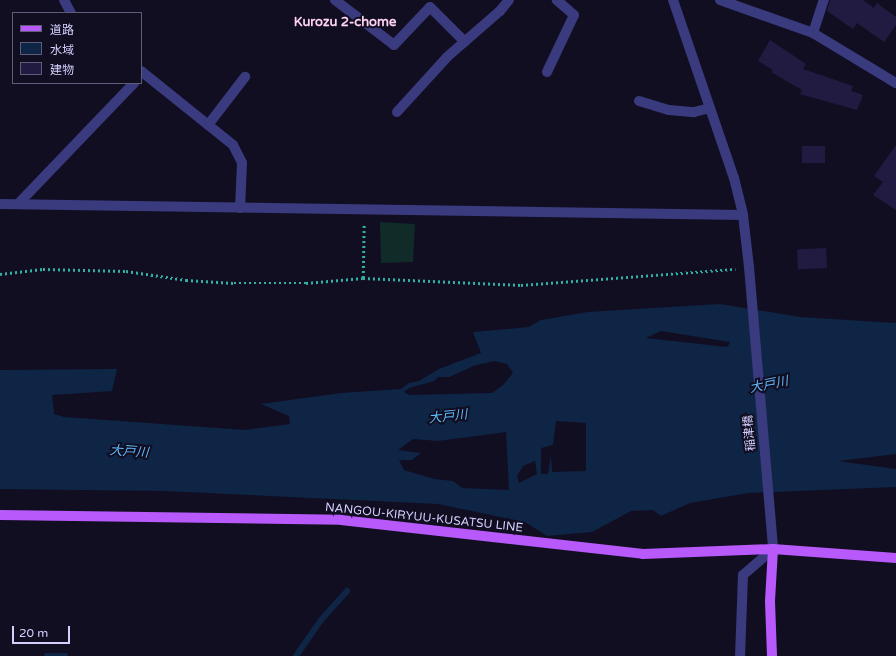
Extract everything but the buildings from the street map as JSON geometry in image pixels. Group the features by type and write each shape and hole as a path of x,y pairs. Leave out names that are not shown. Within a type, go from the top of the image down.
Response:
{"main road":[{"name":"NANGOU-KIRYUU-KUSATSU LINE","path":"0,516 341,520 643,554 772,544 896,558"},
{"path":"772,544 770,601 772,656"}],"street":[{"path":"64,0 70,12"},
{"path":"335,0 394,44 430,8 465,42"},
{"path":"397,112 465,42 500,12 509,0"},
{"path":"547,72 574,15 557,0"},
{"name":"稲津橋","path":"673,0 710,108 743,215 750,272 772,544"},
{"path":"720,0 812,33 896,83"},
{"path":"812,33 824,0"},
{"path":"142,73 233,145 242,163 240,208"},
{"path":"208,125 245,77"},
{"path":"18,204 133,84"},
{"path":"639,101 669,110 683,112 710,108"},
{"path":"0,204 743,215"},
{"path":"740,656 743,576 772,544"}],"path":[{"path":"363,278 364,209"},
{"path":"0,274 43,269 126,271 186,280 234,283 306,283 363,278 521,285 750,272"}],"green space":[{"path":"380,222 415,224 413,262 381,263"}],"water":[{"name":"大戸川","path":"720,304 800,317 896,323 896,454 838,461 896,469 896,487 748,493 690,503 661,516 653,510 631,511 592,532 547,536 525,522 438,504 165,491 0,489 0,370 117,369 112,391 52,395 54,414 64,417 245,430 290,424 289,416 261,404 341,393 401,389 409,383 419,381 439,369 481,353 473,332 529,327 541,320 588,312","holes":["661,331 730,343 727,347 646,338","495,361 507,364 513,373 503,385 492,393 409,395 404,392 409,388 434,381 438,377 449,377 476,365","556,421 586,423 586,471 552,472 551,456 548,474 541,474 541,448 553,445","506,432 509,490 462,488 453,481 434,479 404,470 399,460 412,460 421,453 398,450 413,439 438,441","535,461 537,474 519,483 517,476 523,466"]}],"waterway":[{"path":"296,656 321,620 347,591"},
{"path":"47,656 65,656"}],"district":[{"name":"Kurozu 2-chome","path":"345,22"}]}
